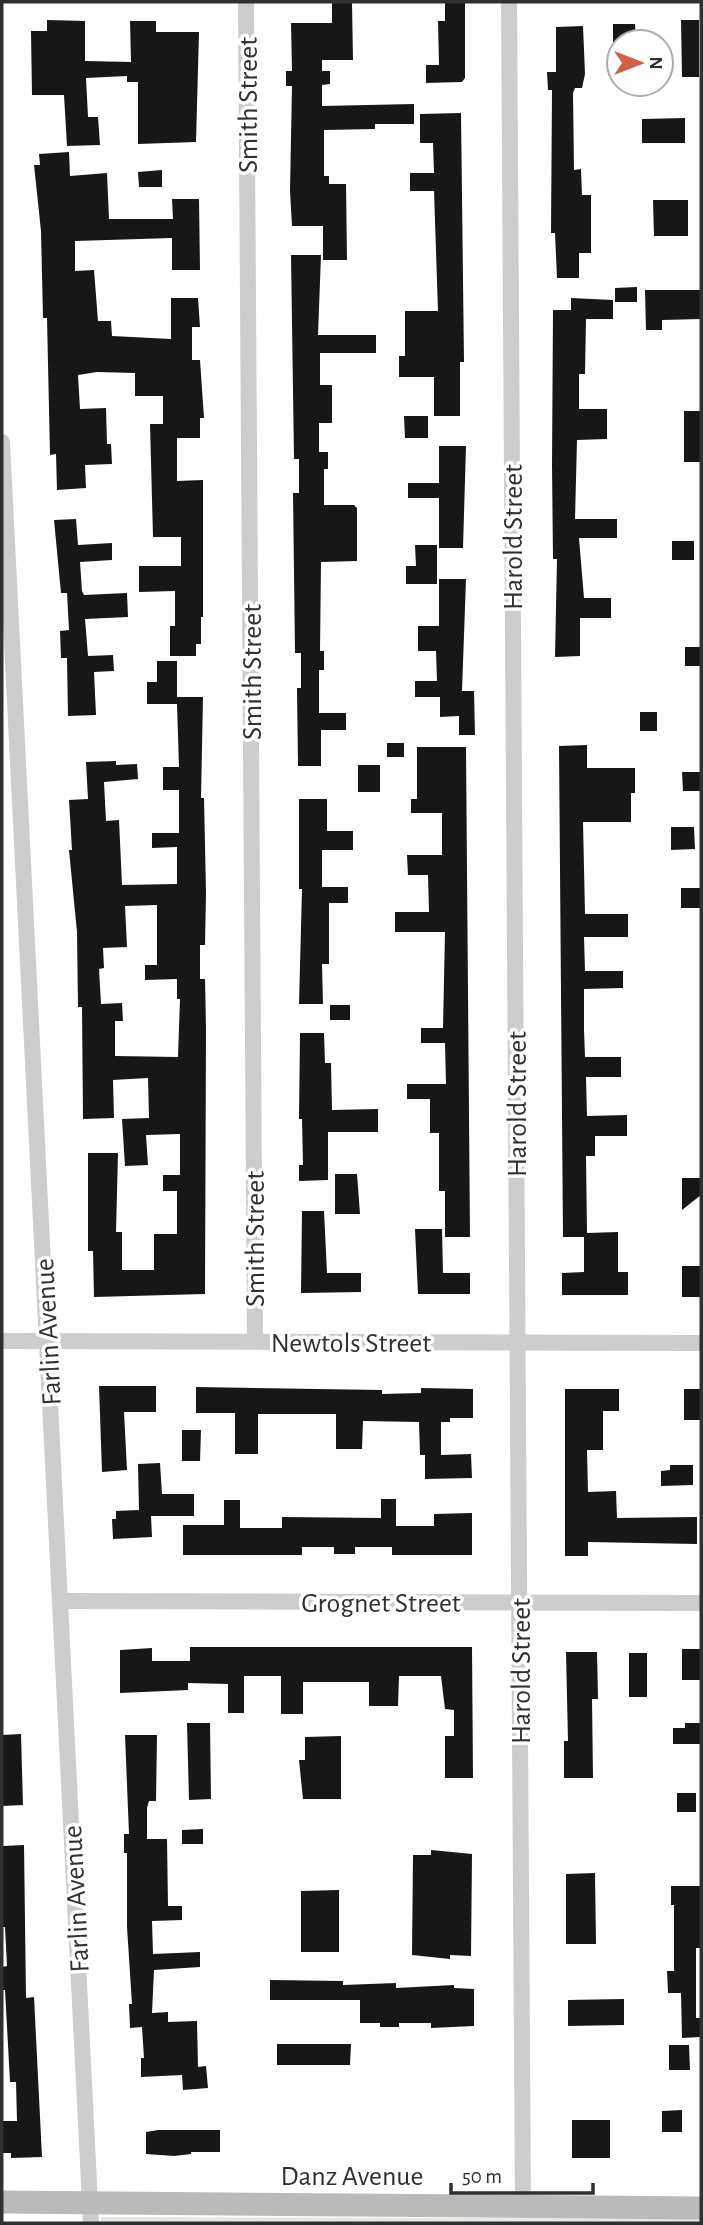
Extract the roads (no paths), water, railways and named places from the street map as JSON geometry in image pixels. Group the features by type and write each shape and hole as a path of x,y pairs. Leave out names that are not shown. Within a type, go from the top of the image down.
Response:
{"street":[{"name":"Smith Street","path":"246,2 255,1341"},
{"name":"Harold Street","path":"509,2 523,2206"},
{"name":"Farlin Avenue","path":"2,442 91,2213"},
{"name":"Newtols Street","path":"2,1341 701,1343"},
{"name":"Grognet Street","path":"61,1601 701,1603"},
{"name":"Danz Avenue","path":"2,2202 91,2213 523,2206 701,2208"}]}
